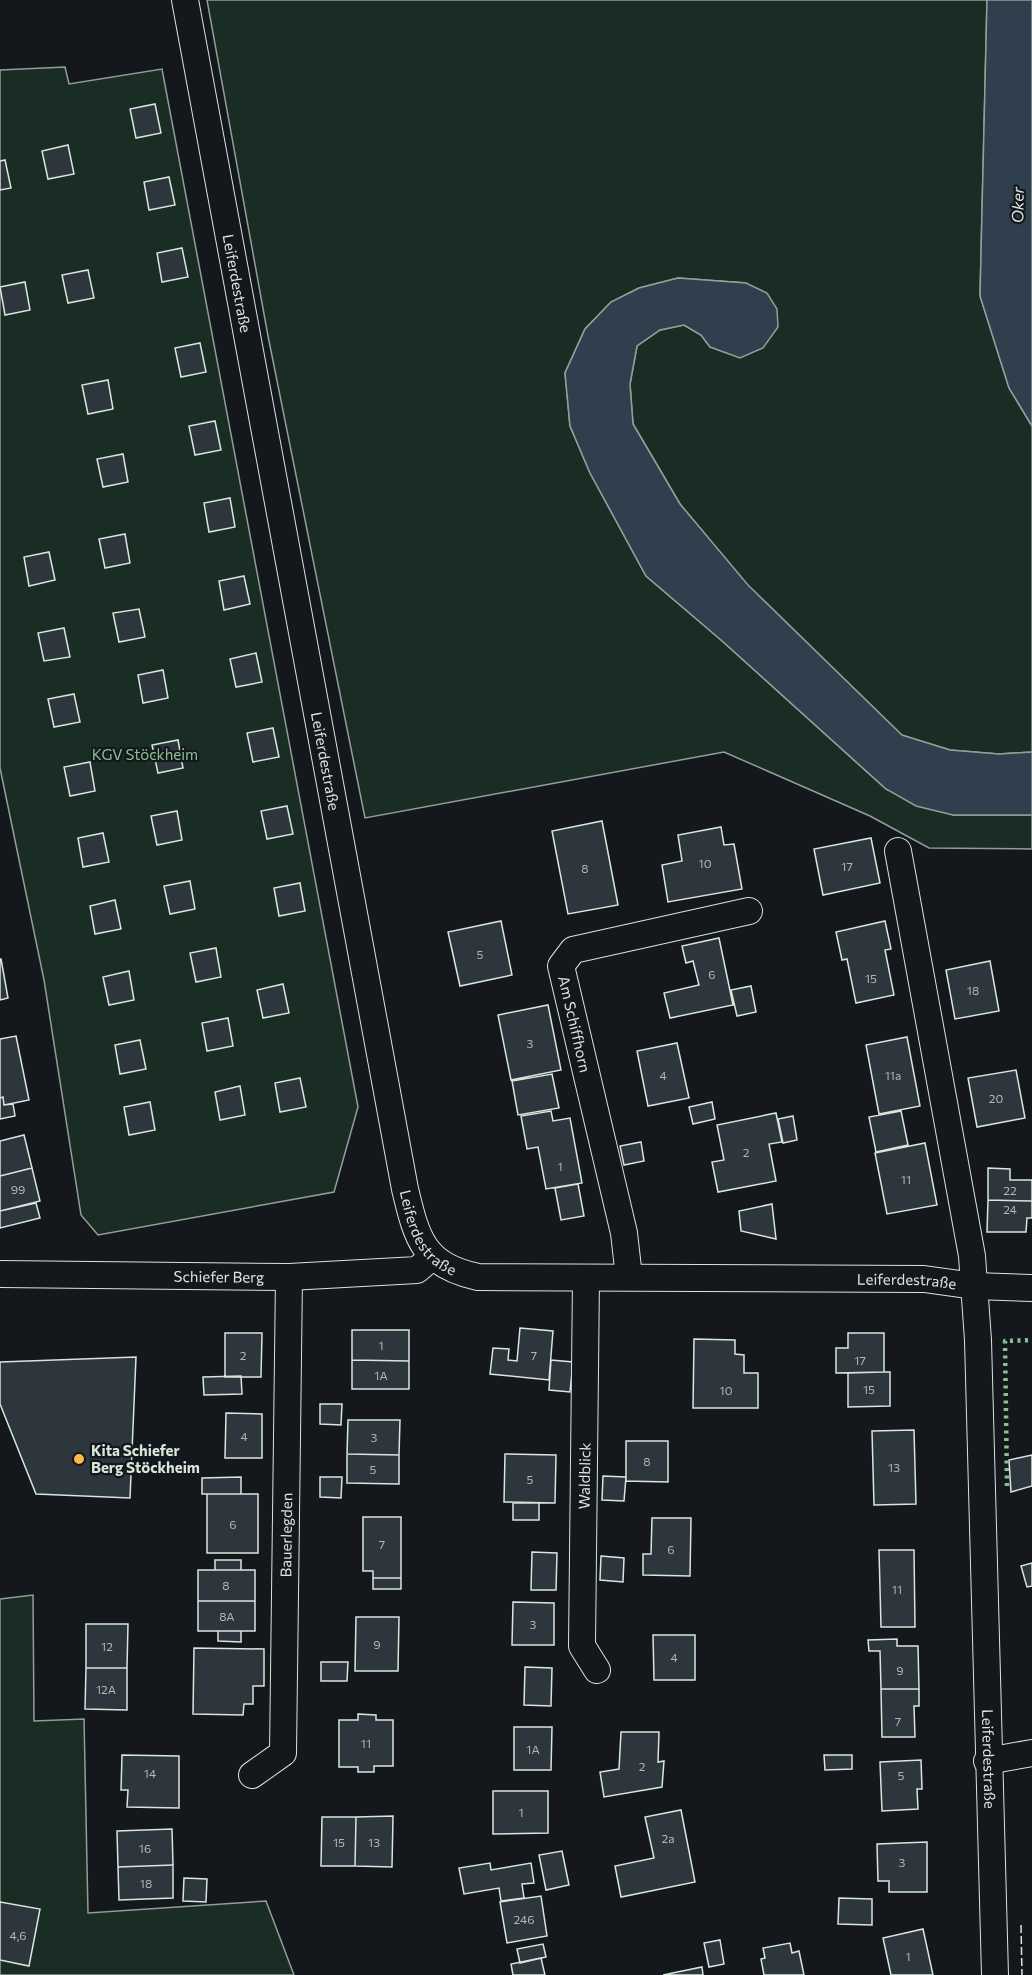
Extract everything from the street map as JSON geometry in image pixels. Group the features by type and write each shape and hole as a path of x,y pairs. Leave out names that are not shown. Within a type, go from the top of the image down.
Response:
{"street":[{"name":"Leiferdestraße","path":"185,0 405,1189 417,1233 432,1257 453,1272 478,1277 924,1279 974,1286 995,1975"},
{"path":"898,851 972,1256 974,1286 1032,1288"},
{"name":"Am Schiffhorn","path":"629,1277 624,1233 561,966 573,950 749,911"},
{"name":"Schiefer Berg","path":"0,1274 289,1277 417,1270 432,1257"},
{"name":"Bauerlegden","path":"252,1775 283,1753 289,1277"},
{"name":"Waldblick","path":"586,1278 582,1646 597,1670"},
{"path":"987,1761 1032,1753"}],"green space":[{"path":"207,0 987,0 980,296 1009,388 1032,426 1032,752 999,754 950,750 901,735 747,585 680,504 633,424 630,384 637,346 660,330 684,325 701,335 710,347 746,283 678,278 639,288 611,302 585,329 565,373 570,426 590,473 646,576 721,640 886,789 953,815 1032,815 1032,849 929,848 870,816 724,752 365,818 268,336"},
{"name":"KGV Stöckheim","path":"65,67 69,84 162,69 358,1107 334,1192 98,1235 81,1215 44,980 0,768 0,70"},
{"path":"33,1595 34,1721 84,1719 88,1913 266,1901 294,1975 0,1975 0,1599"}],"water":[{"name":"Oker","path":"987,0 1032,0 1032,426 1009,388 980,296"},
{"path":"678,278 746,283 767,293 777,309 778,327 763,348 740,358 710,347 701,335 684,325 660,330 637,346 630,384 633,424 680,504 748,585 902,735 950,750 999,754 1032,752 1032,815 953,815 916,806 886,789 721,640 646,576 590,473 570,426 565,373 585,329 611,302 639,288"}],"building":[{"path":"155,104 161,133 136,138 130,109"},
{"path":"68,145 74,174 48,179 42,151"},
{"path":"5,160 11,188 0,190 0,161"},
{"path":"169,177 175,205 149,210 144,182"},
{"path":"182,248 188,277 162,282 157,253"},
{"path":"88,270 94,298 68,303 62,275"},
{"path":"25,282 30,310 5,315 0,287"},
{"path":"200,343 206,372 181,377 175,348"},
{"path":"108,380 113,409 88,414 82,385"},
{"path":"215,421 221,450 195,455 189,426"},
{"path":"123,454 128,482 103,487 97,459"},
{"path":"230,498 235,527 209,532 204,503"},
{"path":"125,534 130,563 105,568 99,539"},
{"path":"49,552 55,580 29,586 24,557"},
{"path":"244,576 250,604 224,610 219,581"},
{"path":"139,609 145,637 119,642 113,613"},
{"path":"64,628 70,657 44,661 38,633"},
{"path":"256,653 262,682 236,687 230,659"},
{"path":"163,670 168,698 143,703 138,675"},
{"path":"74,694 80,722 54,727 48,699"},
{"path":"273,728 279,757 253,762 247,733"},
{"path":"178,740 183,768 158,773 152,745"},
{"path":"90,762 95,791 70,796 64,767"},
{"path":"287,806 293,834 267,839 261,811"},
{"path":"177,811 182,840 157,845 151,816"},
{"path":"602,821 618,905 568,914 552,831"},
{"path":"721,827 724,845 734,844 742,889 668,902 662,865 682,861 678,835"},
{"path":"103,833 109,862 83,867 78,838"},
{"path":"871,838 880,883 823,895 814,849"},
{"path":"190,881 195,909 170,914 164,886"},
{"path":"300,883 305,911 279,916 274,888"},
{"path":"115,900 121,929 95,934 90,906"},
{"path":"501,921 512,975 460,986 448,932"},
{"path":"885,921 891,949 885,950 894,995 856,1003 847,959 842,960 836,932"},
{"path":"719,938 733,1005 670,1018 664,993 699,985 693,961 686,963 682,946"},
{"path":"216,948 221,977 196,982 190,953"},
{"path":"0,959 8,998 0,1000"},
{"path":"990,961 999,1011 955,1019 946,970"},
{"path":"129,971 134,1000 109,1005 103,977"},
{"path":"283,984 289,1013 263,1018 257,990"},
{"path":"751,986 756,1012 737,1016 731,990"},
{"path":"548,1005 561,1070 511,1080 498,1015"},
{"path":"228,1018 233,1046 207,1051 202,1023"},
{"path":"16,1036 29,1100 4,1105 3,1097 0,1098 0,1039"},
{"path":"907,1037 920,1106 879,1114 866,1045"},
{"path":"140,1040 146,1069 120,1074 115,1045"},
{"path":"677,1043 689,1098 648,1106 637,1051"},
{"path":"1016,1070 1025,1118 977,1127 968,1078"},
{"path":"552,1074 559,1108 518,1115 512,1081"},
{"path":"300,1078 306,1107 280,1112 275,1083"},
{"path":"240,1086 245,1115 220,1120 215,1092"},
{"path":"3,1097 4,1105 13,1104 15,1116 0,1119 0,1098"},
{"path":"150,1102 155,1130 129,1135 124,1107"},
{"path":"712,1102 715,1119 693,1124 689,1107"},
{"path":"551,1111 553,1121 570,1118 582,1183 546,1189 538,1147 527,1149 521,1116"},
{"path":"901,1111 908,1145 876,1152 869,1117"},
{"path":"776,1113 782,1142 769,1144 776,1181 718,1192 712,1162 724,1160 717,1125"},
{"path":"793,1116 797,1140 783,1143 778,1119"},
{"path":"24,1135 32,1168 0,1176 0,1141"},
{"path":"641,1142 644,1161 624,1165 620,1146"},
{"path":"925,1143 937,1205 887,1214 875,1153"},
{"path":"32,1168 40,1201 0,1211 0,1176"},
{"path":"988,1168 1010,1169 1010,1180 1032,1180 1032,1201 988,1200"},
{"path":"578,1184 584,1216 561,1220 555,1188"},
{"path":"988,1200 1032,1201 1032,1218 1027,1218 1026,1232 987,1232"},
{"path":"36,1203 40,1218 0,1228 0,1211"},
{"path":"772,1204 776,1239 741,1231 739,1211"},
{"path":"520,1328 553,1331 549,1380 490,1374 493,1348 509,1349 508,1360 517,1361"},
{"path":"352,1330 409,1330 409,1361 352,1360"},
{"path":"225,1333 262,1333 261,1377 225,1377"},
{"path":"848,1333 884,1333 884,1372 836,1373 836,1348 848,1348"},
{"path":"694,1339 735,1340 735,1354 744,1355 744,1373 758,1373 758,1408 693,1408"},
{"name":"Kita Schiefer Berg Stöckheim","path":"136,1357 130,1498 36,1494 0,1404 0,1362"},
{"path":"352,1360 409,1361 409,1389 352,1389"},
{"path":"551,1360 573,1362 570,1392 549,1390"},
{"path":"890,1372 890,1406 848,1407 848,1373"},
{"path":"241,1376 242,1394 204,1395 203,1377"},
{"path":"320,1404 342,1404 341,1425 320,1424"},
{"path":"226,1413 262,1414 262,1458 225,1458"},
{"path":"348,1420 400,1420 399,1455 347,1454"},
{"path":"914,1430 916,1504 874,1505 872,1431"},
{"path":"626,1441 668,1441 668,1482 626,1481"},
{"path":"347,1454 399,1455 399,1484 347,1483"},
{"path":"505,1454 556,1455 555,1503 504,1502"},
{"path":"1032,1455 1032,1486 1011,1492 1009,1460"},
{"path":"603,1476 626,1477 624,1501 602,1500"},
{"path":"241,1477 241,1494 202,1494 202,1478"},
{"path":"320,1477 342,1477 341,1498 320,1497"},
{"path":"207,1494 258,1494 258,1553 207,1553"},
{"path":"513,1503 539,1503 539,1520 513,1520"},
{"path":"363,1517 401,1517 401,1578 373,1578 373,1571 363,1571"},
{"path":"652,1518 691,1518 690,1576 643,1575 643,1554 651,1554"},
{"path":"879,1550 914,1550 915,1627 881,1627"},
{"path":"532,1552 557,1553 556,1590 531,1590"},
{"path":"601,1556 624,1558 623,1582 600,1580"},
{"path":"215,1560 241,1560 241,1570 215,1570"},
{"path":"1032,1563 1032,1586 1027,1587 1021,1566"},
{"path":"198,1570 255,1570 255,1601 198,1601"},
{"path":"373,1578 401,1578 401,1589 373,1589"},
{"path":"198,1601 255,1601 255,1631 198,1631"},
{"path":"513,1602 554,1603 554,1645 512,1645"},
{"path":"356,1617 399,1617 398,1671 355,1671"},
{"path":"86,1624 128,1624 127,1668 86,1668"},
{"path":"218,1631 241,1631 241,1642 218,1641"},
{"path":"653,1635 695,1635 695,1680 654,1680"},
{"path":"897,1639 897,1646 918,1646 919,1689 881,1689 880,1651 869,1651 868,1640"},
{"path":"194,1648 264,1649 264,1686 253,1686 253,1704 244,1704 243,1715 193,1714"},
{"path":"321,1662 348,1662 347,1681 321,1681"},
{"path":"525,1667 552,1668 551,1706 524,1705"},
{"path":"86,1668 127,1668 127,1710 85,1709"},
{"path":"881,1689 919,1689 919,1706 914,1706 915,1737 882,1737"},
{"path":"358,1714 376,1715 376,1720 393,1720 393,1766 374,1766 374,1772 358,1772 358,1767 339,1767 339,1720 358,1720"},
{"path":"514,1727 552,1727 551,1770 514,1770"},
{"path":"621,1732 659,1732 658,1762 664,1761 662,1787 604,1797 600,1772 619,1769"},
{"path":"122,1755 179,1756 179,1808 127,1807 128,1790 121,1790"},
{"path":"824,1755 852,1755 852,1769 825,1770"},
{"path":"921,1760 922,1789 917,1789 918,1809 882,1811 880,1762"},
{"path":"493,1791 548,1791 548,1833 493,1834"},
{"path":"681,1810 695,1882 621,1897 615,1866 654,1858 645,1817"},
{"path":"393,1816 392,1867 355,1866 356,1817"},
{"path":"322,1817 356,1817 355,1866 321,1866"},
{"path":"172,1829 173,1865 118,1867 117,1831"},
{"path":"927,1842 927,1892 889,1892 889,1881 878,1881 877,1844"},
{"path":"562,1851 569,1885 546,1890 539,1855"},
{"path":"490,1863 491,1870 531,1863 534,1883 522,1884 524,1898 501,1901 499,1888 464,1894 459,1868"},
{"path":"173,1865 173,1898 119,1900 118,1867"},
{"path":"184,1878 207,1879 206,1902 183,1901"},
{"path":"541,1896 547,1936 507,1943 500,1902"},
{"path":"839,1898 872,1899 872,1925 838,1924"},
{"path":"0,1902 40,1909 29,1966 0,1960"},
{"path":"923,1929 933,1975 891,1975 883,1938"},
{"path":"720,1940 724,1964 709,1967 704,1943"},
{"path":"790,1943 792,1953 799,1951 804,1975 764,1975 761,1959 765,1958 763,1948"},
{"path":"543,1944 546,1957 520,1963 517,1949"},
{"path":"541,1958 545,1975 513,1975 511,1964"},
{"path":"702,1967 703,1975 663,1975"}],"hedge":[{"path":"1007,1486 1005,1341 1032,1340"}],"fence":[{"path":"1021,1925 1022,1975"}],"place":[{"name":"Kita Schiefer Berg Stöckheim","path":"79,1459"}]}
